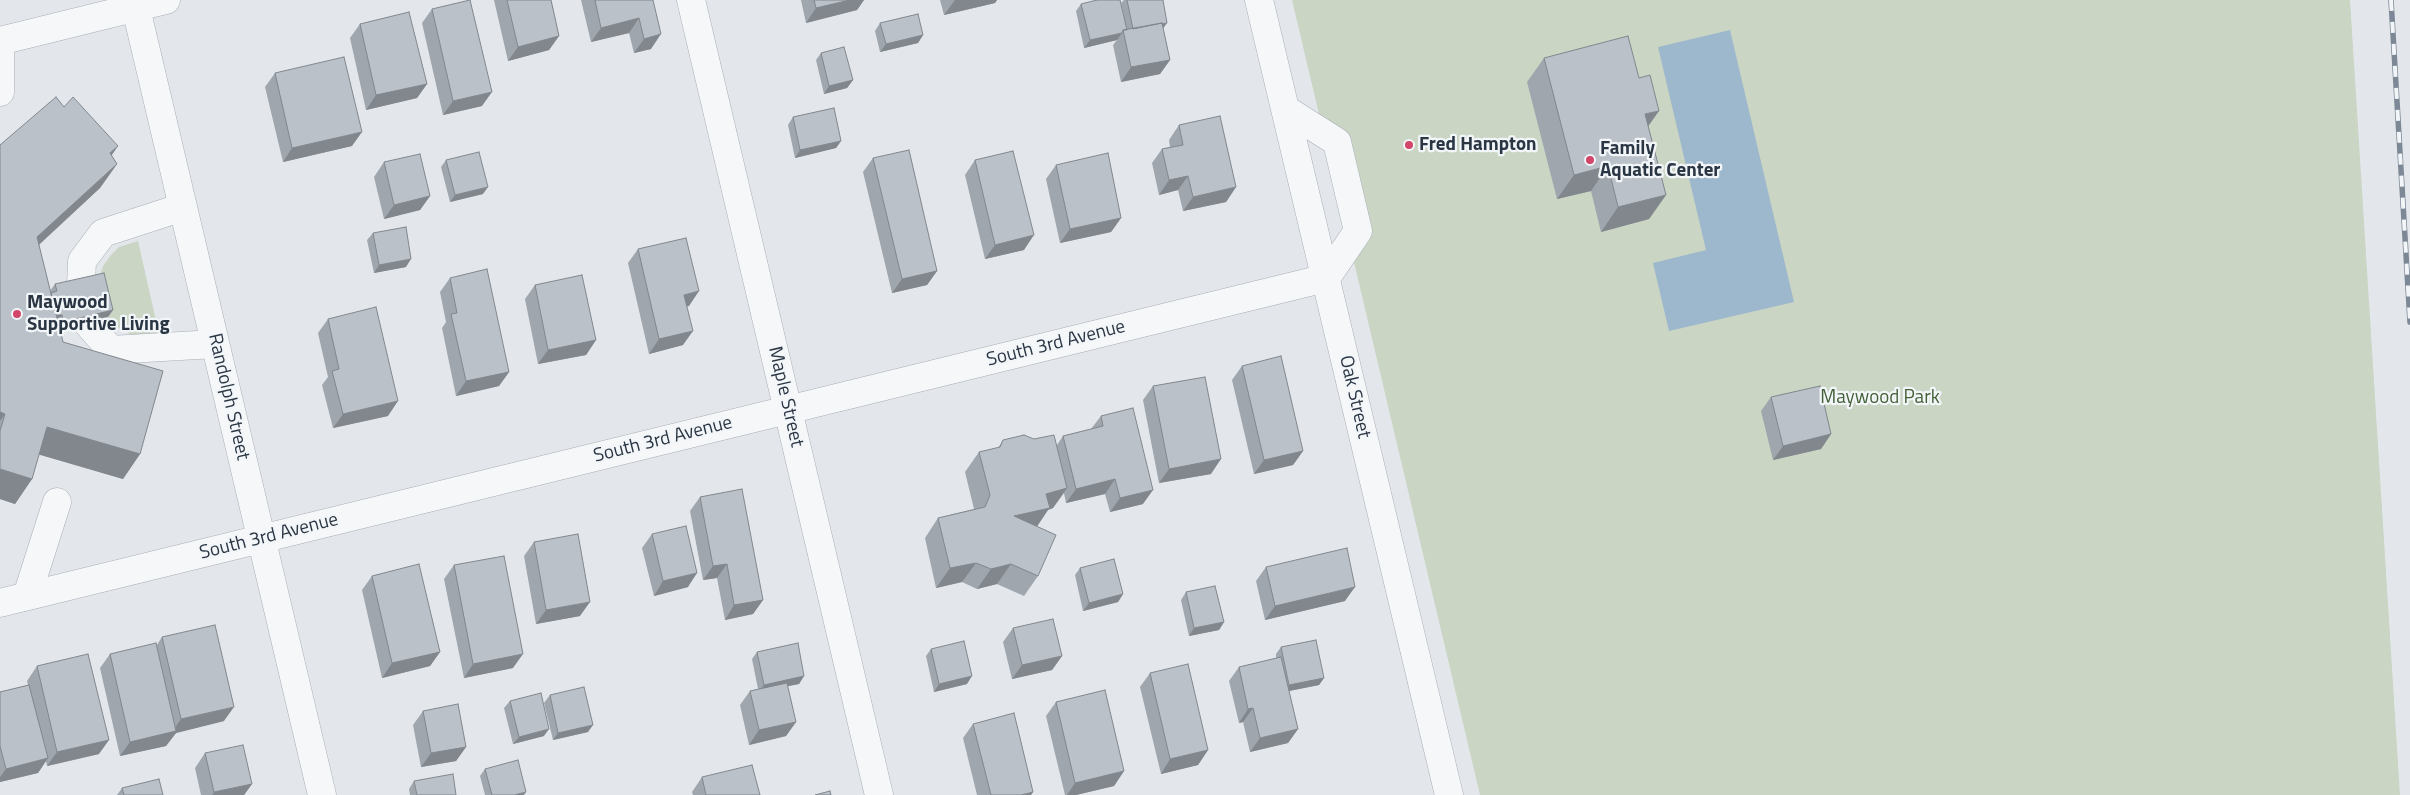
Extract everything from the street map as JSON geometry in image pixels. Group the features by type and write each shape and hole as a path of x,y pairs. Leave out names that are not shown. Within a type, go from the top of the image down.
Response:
{"street":[{"path":"0,41 135,4 166,0"},
{"name":"Maple Street","path":"691,0 879,795"},
{"name":"Oak Street","path":"1259,0 1448,795"},
{"name":"Randolph Street","path":"135,4 322,795"},
{"path":"0,53 0,92"},
{"path":"1285,109 1336,142 1339,151 1358,231 1326,278"},
{"path":"81,285 82,261 103,233 183,207"},
{"name":"South 3rd Avenue","path":"0,603 1326,278"},
{"path":"88,324 111,350 215,344"},
{"path":"27,596 57,502"}],"green space":[{"name":"Maywood Park","path":"1292,0 2350,0 2400,795 1480,795"},
{"path":"138,241 159,334 148,336 130,334 117,327 109,318 99,277 103,266 119,247"}],"water":[{"path":"1730,30 1794,302 1669,331 1653,263 1706,250 1658,47"}],"building":[{"path":"470,0 492,92 453,101 432,9"},
{"path":"507,0 551,0 559,36 518,47"},
{"path":"595,0 653,0 661,34 644,39 639,18 601,28"},
{"path":"814,0 850,0 816,8"},
{"path":"1097,0 1120,0 1127,30 1123,30 1122,33 1090,40 1081,4"},
{"path":"1127,0 1163,0 1167,23 1133,29"},
{"path":"409,12 427,84 376,95 360,24"},
{"path":"918,14 923,35 886,44 880,23"},
{"path":"1162,23 1170,60 1131,67 1123,30"},
{"name":"Family Aquatic Center","path":"1628,36 1639,78 1650,75 1659,111 1645,114 1666,195 1618,207 1608,166 1574,175 1544,58"},
{"path":"844,47 853,80 829,86 821,53"},
{"path":"344,57 362,132 292,148 275,73"},
{"name":"Maywood Supportive Living","path":"56,97 64,107 73,97 118,146 110,153 117,164 37,237 63,342 163,371 140,454 47,427 32,479 0,469 0,431 5,414 0,412 0,145"},
{"path":"834,108 841,141 800,150 793,117"},
{"path":"1220,116 1236,187 1193,197 1188,176 1169,180 1162,149 1183,145 1179,125"},
{"path":"909,150 937,271 902,279 873,158"},
{"path":"1013,151 1034,235 995,245 975,160"},
{"path":"479,152 488,187 455,195 446,160"},
{"path":"1108,153 1121,218 1070,229 1056,165"},
{"path":"420,154 430,196 394,205 384,162"},
{"path":"406,227 411,259 379,265 373,233"},
{"path":"686,238 699,291 684,295 693,331 659,339 638,249"},
{"path":"487,269 509,372 466,381 451,314 457,313 450,278"},
{"path":"104,273 113,310 63,322 62,315 56,315 51,293 57,291 55,284"},
{"path":"582,275 596,340 548,350 535,285"},
{"path":"376,307 398,401 343,414 332,371 339,369 328,319"},
{"path":"1281,356 1303,451 1264,460 1242,366"},
{"path":"1205,377 1221,459 1169,469 1153,386"},
{"path":"1820,386 1831,434 1783,446 1771,397"},
{"path":"1133,408 1153,490 1120,498 1115,479 1076,489 1063,436 1103,426 1101,416"},
{"path":"1024,435 1034,439 1054,435 1067,488 1046,494 1050,508 1014,516 1056,535 1038,576 1011,564 991,569 976,563 950,568 938,518 985,507 990,495 979,452 1000,447 1003,440"},
{"path":"742,489 763,600 734,605 727,564 713,566 700,497"},
{"path":"686,526 697,573 663,581 652,534"},
{"path":"578,534 590,602 546,610 534,542"},
{"path":"1347,548 1355,587 1275,606 1266,567"},
{"path":"504,556 523,654 473,664 454,565"},
{"path":"1114,559 1123,594 1089,603 1080,568"},
{"path":"419,564 440,652 392,663 372,576"},
{"path":"1215,586 1224,622 1194,628 1186,592"},
{"path":"1053,619 1062,656 1022,665 1013,628"},
{"path":"215,625 234,707 181,719 162,637"},
{"path":"1316,640 1324,678 1289,685 1281,647"},
{"path":"964,641 972,676 939,684 931,649"},
{"path":"156,643 176,731 130,742 110,654"},
{"path":"798,643 804,676 764,685 757,652"},
{"path":"88,654 109,740 57,752 37,666"},
{"path":"1281,657 1298,729 1260,738 1253,708 1248,709 1239,667"},
{"path":"1188,664 1208,750 1170,759 1150,673"},
{"path":"787,683 796,722 759,730 750,691"},
{"path":"29,685 48,758 6,769 0,746 0,692"},
{"path":"584,687 593,725 558,733 550,695"},
{"path":"1105,690 1124,771 1075,783 1056,702"},
{"path":"541,693 549,729 519,737 510,701"},
{"path":"458,704 466,747 431,753 423,711"},
{"path":"1014,713 1033,792 1021,795 991,795 973,724"},
{"path":"243,745 252,784 214,792 205,753"},
{"path":"518,760 526,792 514,795 492,795 485,769"},
{"path":"752,765 760,795 706,795 702,777"},
{"path":"453,774 456,795 417,795 414,781"},
{"path":"159,779 163,795 124,795 122,788"},
{"path":"830,791 831,795 815,795"}],"railway":[{"path":"2391,0 2410,322"}],"place":[{"name":"Fred Hampton","path":"1409,145"},
{"name":"Family Aquatic Center","path":"1590,160"},
{"name":"Maywood Supportive Living","path":"17,314"}]}
